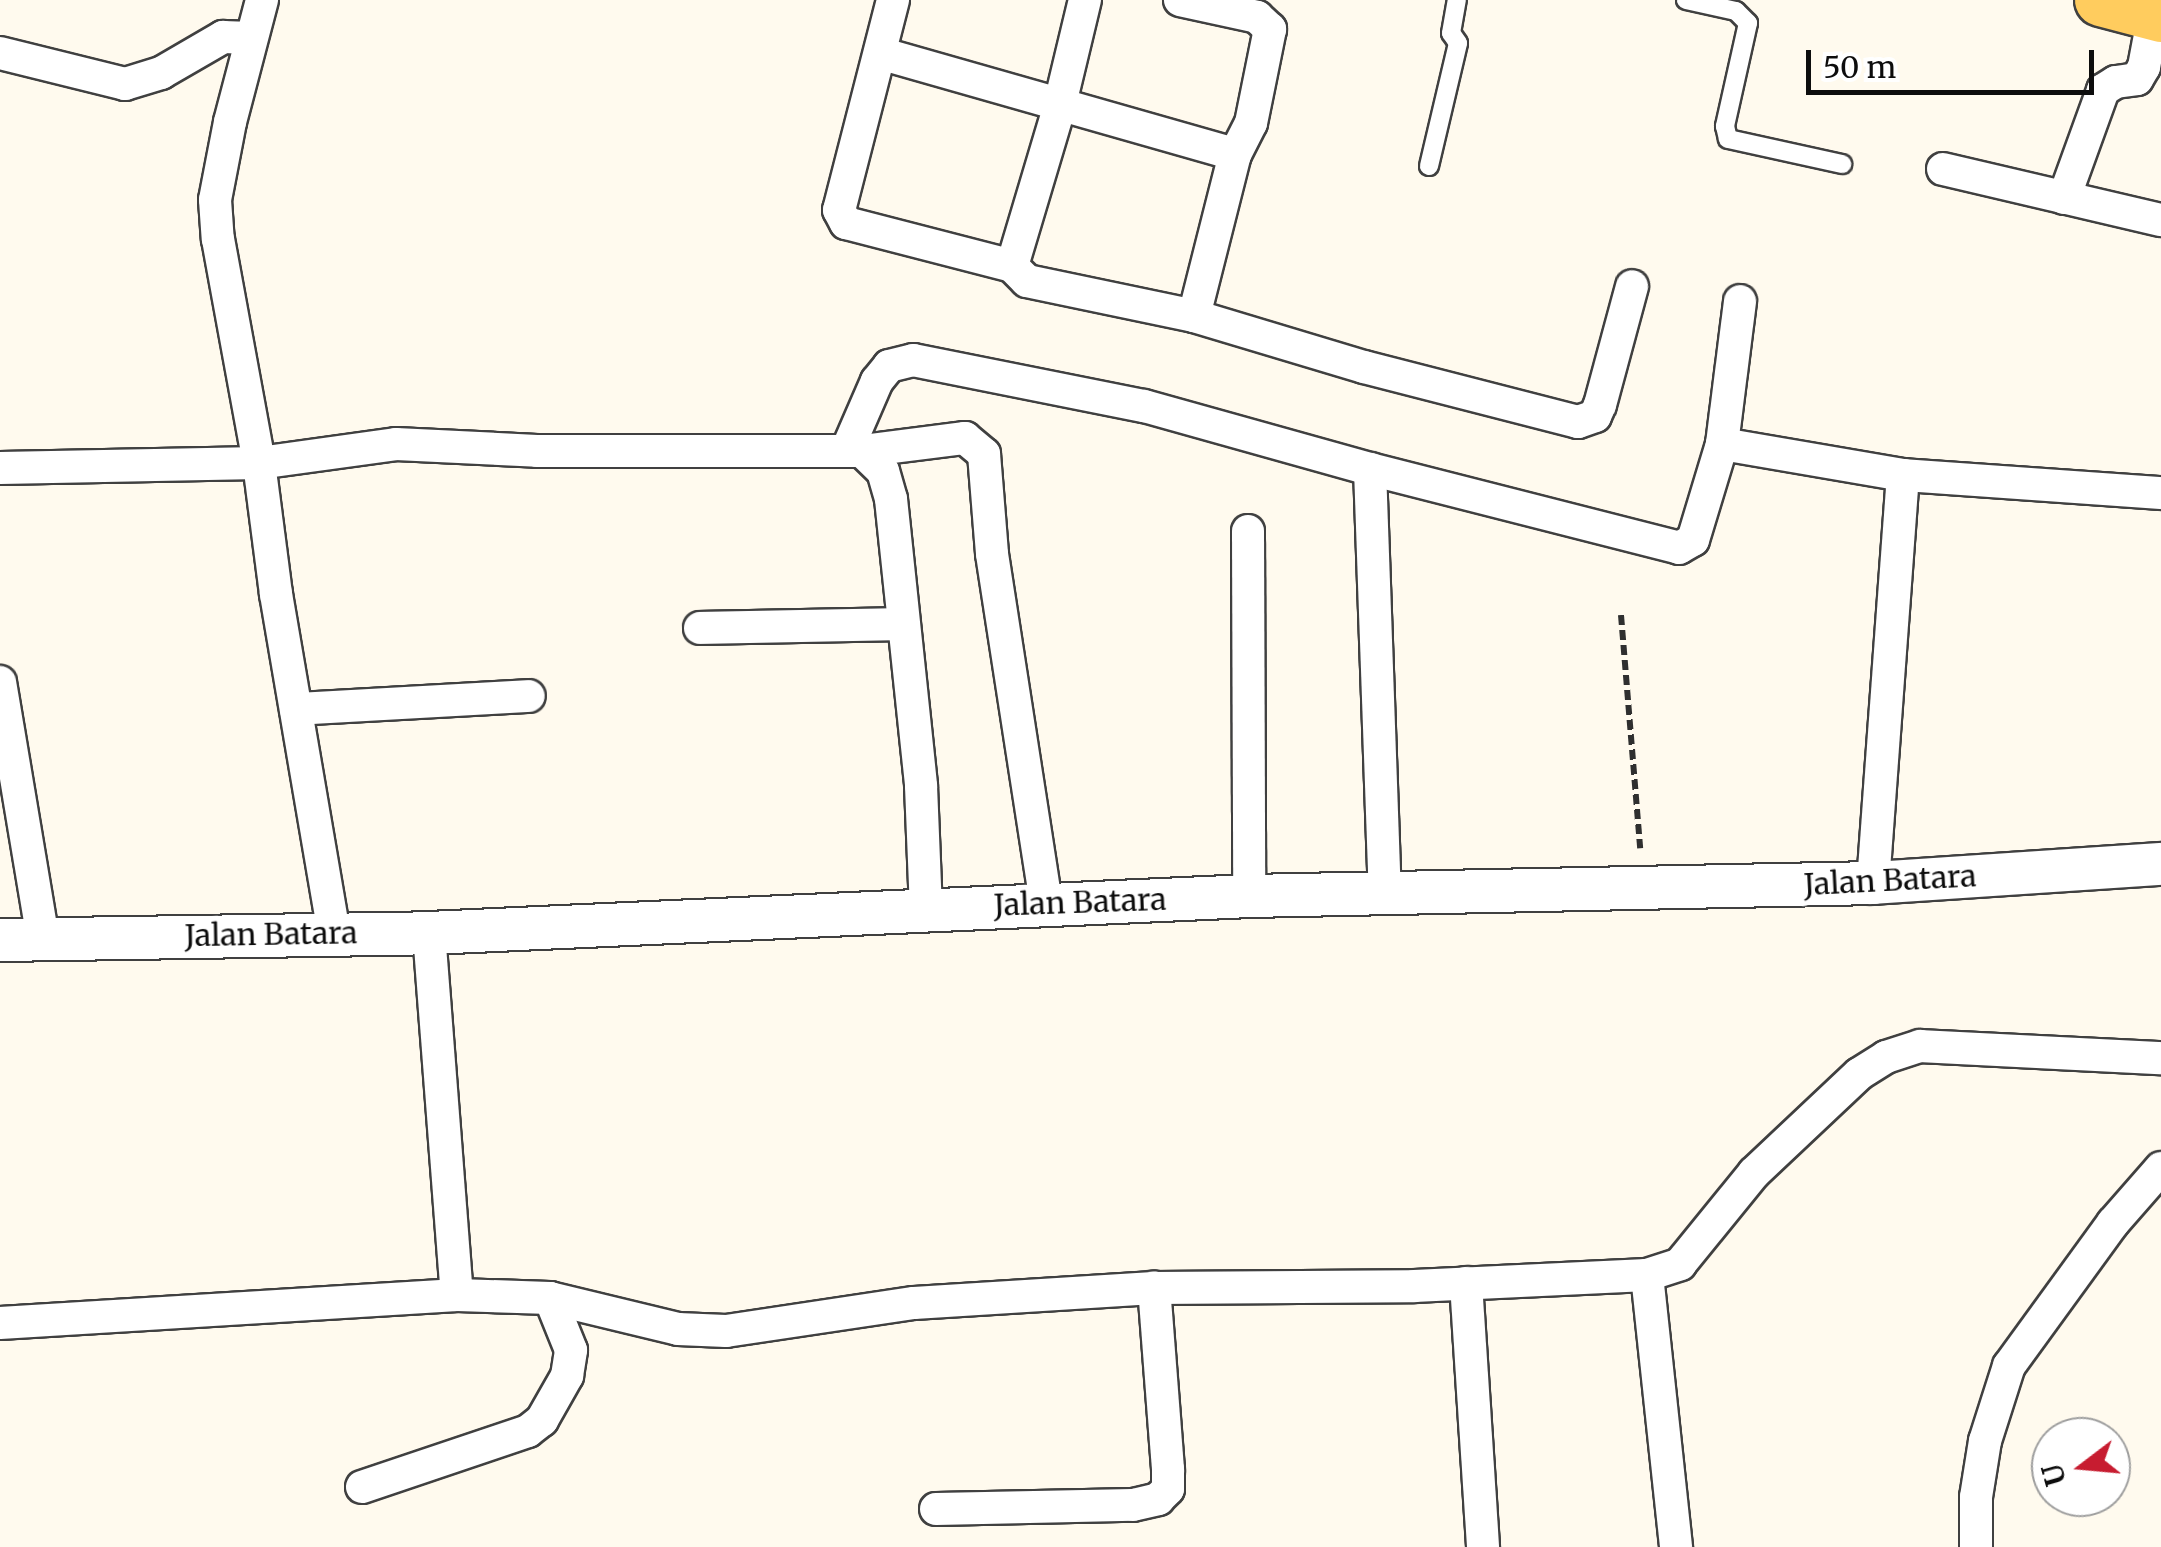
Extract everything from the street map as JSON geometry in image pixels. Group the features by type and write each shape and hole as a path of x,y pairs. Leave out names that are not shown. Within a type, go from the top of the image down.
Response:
{"main road":[{"path":"2101,0 2158,15"}],"street":[{"path":"262,0 215,200 226,290 260,464 334,932"},
{"path":"883,54 893,0"},
{"path":"1012,266 1060,108 1085,0"},
{"path":"1180,0 1257,16 1269,26 1251,122 1235,154 1194,316"},
{"path":"2064,198 2102,90 2116,82 2137,78 2158,15"},
{"path":"0,53 125,84 162,73 223,37 251,38"},
{"path":"1235,154 1060,108 883,54 877,57 839,210 846,222 1012,266 1027,280 1194,316 1364,367 1585,422 1596,416 1610,376 1632,286"},
{"path":"1942,169 2161,220"},
{"path":"855,451 877,381 890,366 913,360 1144,406 1679,548 1693,540 1722,444 1740,301"},
{"path":"0,468 260,464 396,444 537,451 855,451 965,438 984,454 992,554 1046,904"},
{"path":"1722,444 1904,475 2161,493"},
{"path":"855,451 883,471 890,499 920,786 926,908"},
{"path":"1370,469 1386,892"},
{"path":"1874,883 1904,475"},
{"path":"1248,531 1248,896"},
{"path":"700,628 902,624"},
{"path":"0,682 42,938"},
{"path":"296,710 528,696"},
{"name":"Jalan Batara","path":"0,940 334,932 428,934 1248,896 1874,883 2161,864"},
{"path":"428,934 457,1295"},
{"path":"0,1323 457,1295 550,1298 678,1329 726,1331 914,1303 1154,1288 1466,1284 1647,1275 1680,1264 1754,1173 1859,1074 1886,1057 1920,1046 2161,1058"},
{"path":"1976,1547 1976,1498 1985,1441 2009,1366 2113,1224 2161,1168"},
{"path":"1647,1275 1676,1547"},
{"path":"1466,1284 1484,1547"},
{"path":"936,1509 1134,1505 1158,1499 1168,1489 1154,1288"},
{"path":"362,1487 528,1431 542,1420 567,1376 570,1350 550,1298"}],"lane":[{"path":"1428,166 1458,43 1451,32 1457,0"},
{"path":"1686,0 1736,10 1748,23 1725,126 1728,140 1842,164"}],"path":[{"path":"1621,615 1643,890"}]}
